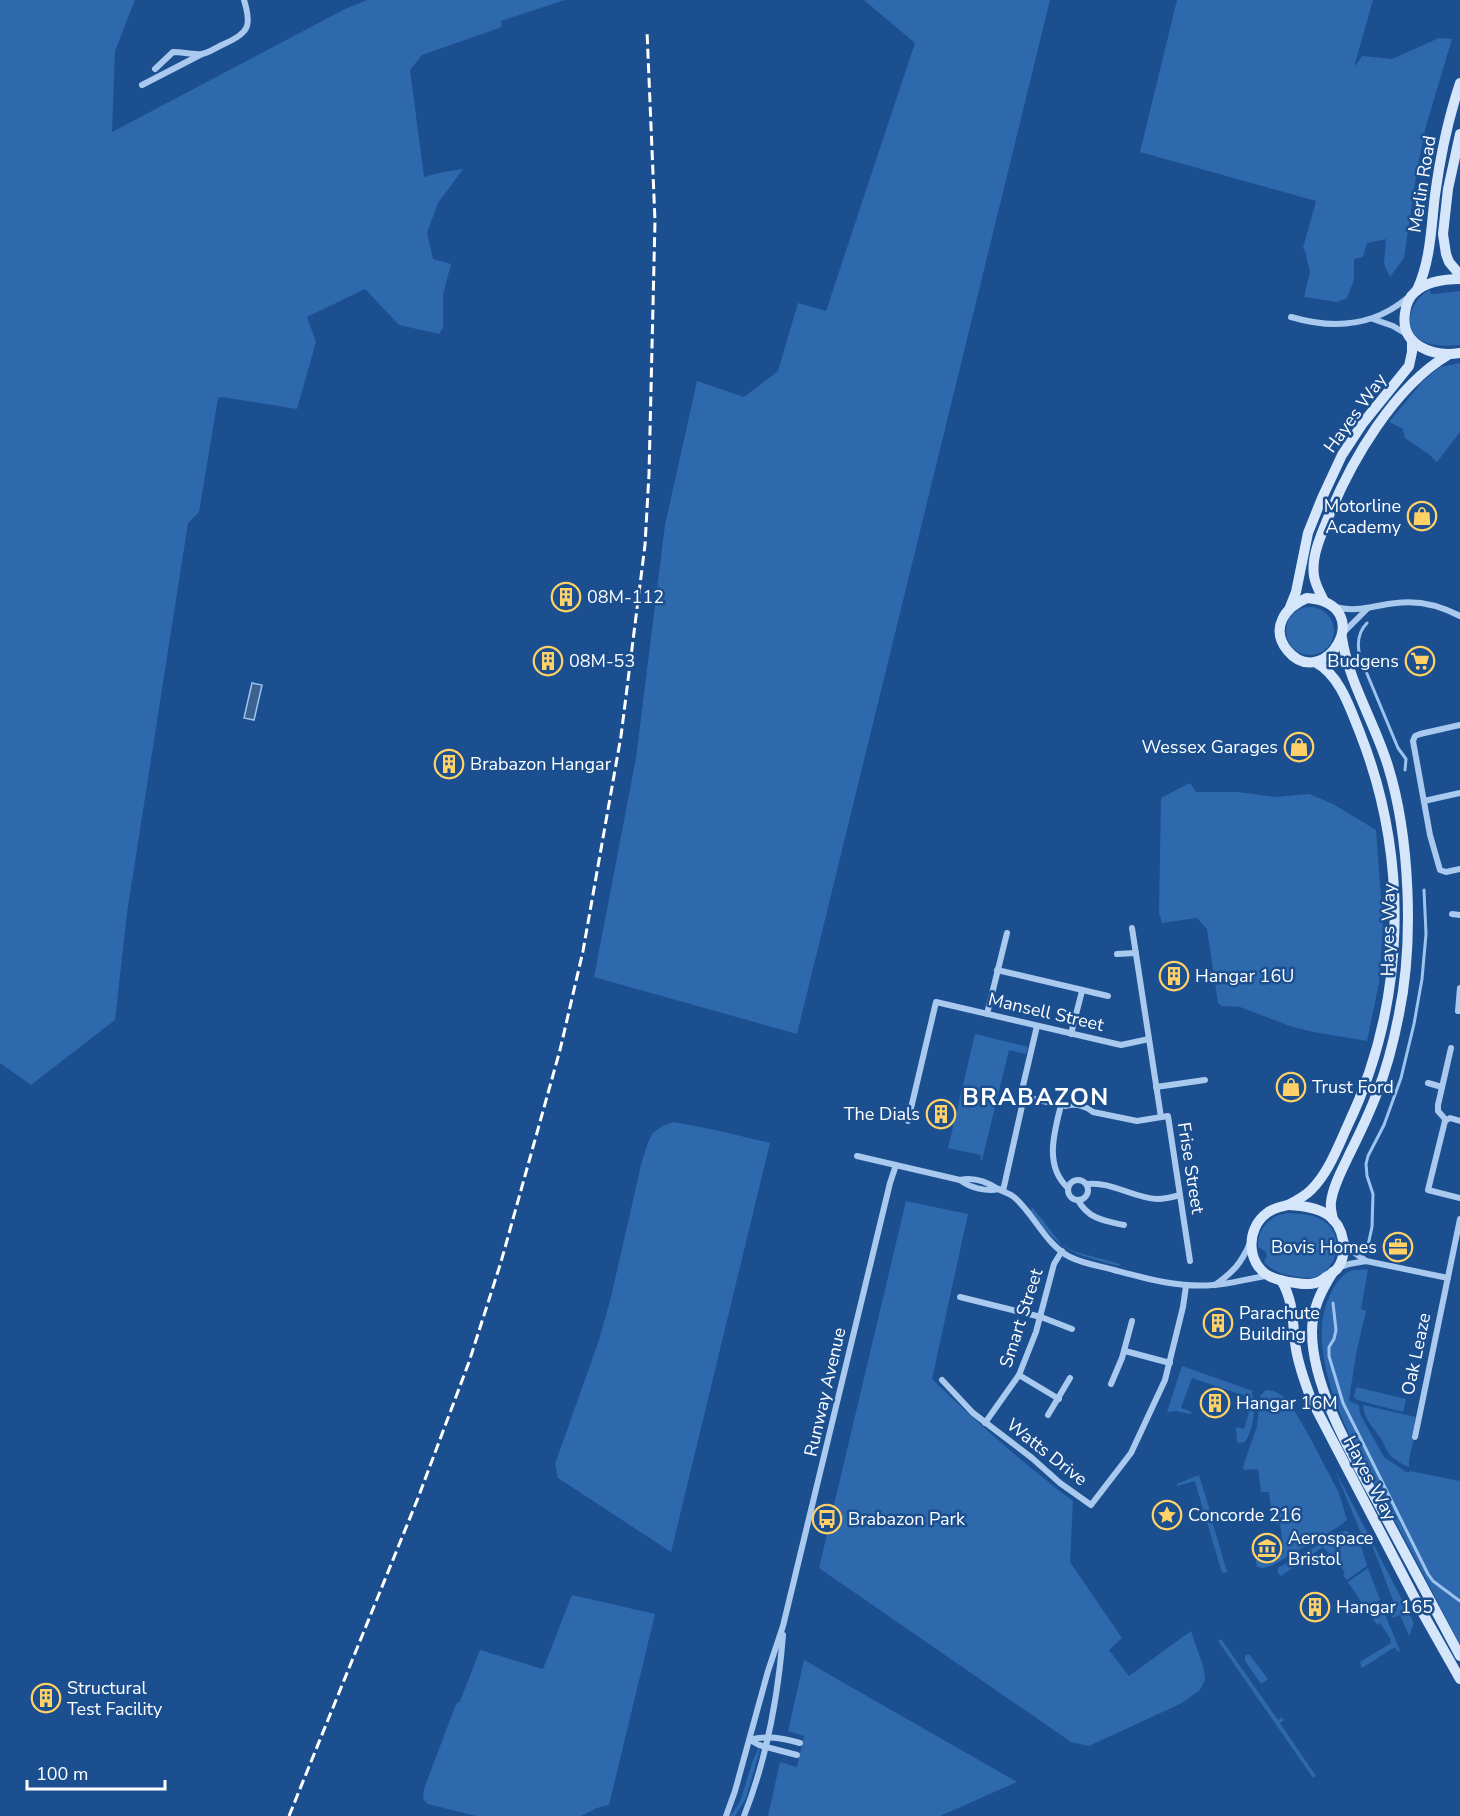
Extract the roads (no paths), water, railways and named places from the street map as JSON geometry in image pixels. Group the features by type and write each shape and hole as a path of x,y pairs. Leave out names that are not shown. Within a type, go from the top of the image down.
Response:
{"street":[{"path":"142,85 243,34 248,26 249,15 244,0"},
{"path":"155,69 173,52 203,54"},
{"name":"Merlin Road","path":"1411,338 1405,318 1408,303 1427,264 1444,139 1460,83"},
{"name":"Merlin Road","path":"1460,134 1448,189 1443,234 1449,262 1460,277"},
{"path":"1291,317 1327,324 1373,319 1389,311 1414,292 1436,281 1460,277"},
{"path":"1373,319 1392,326 1425,350 1448,355 1460,353"},
{"name":"Hayes Way","path":"1290,607 1296,592 1308,533 1322,498 1342,455 1363,423 1409,366 1412,352 1411,338"},
{"name":"Hayes Way","path":"1324,601 1315,582 1314,562 1321,534 1345,480 1383,417 1425,371 1448,355"},
{"path":"1368,609 1352,623 1334,651 1326,658 1315,662 1305,662 1292,655 1283,644 1281,627 1284,615 1290,607 1307,598 1324,601 1347,610 1368,609 1405,602 1428,604 1460,616"},
{"path":"1335,607 1340,617 1342,636"},
{"name":"Hayes Way","path":"1333,1220 1331,1201 1338,1179 1378,1091 1388,1058 1405,982 1408,939 1406,880 1398,808 1389,767 1345,657 1342,636"},
{"name":"Hayes Way","path":"1288,1205 1311,1190 1326,1170 1356,1107 1372,1066 1384,1021 1395,939 1394,877 1382,797 1352,712 1333,676 1315,662"},
{"path":"1460,725 1420,734 1415,736 1413,741 1430,834 1440,870 1446,872 1460,869"},
{"path":"1424,801 1460,793"},
{"path":"1452,914 1460,915"},
{"name":"Frise Street","path":"1132,928 1161,1117 1168,1116 1190,1261"},
{"path":"987,1014 1007,933"},
{"path":"1117,954 1136,953"},
{"path":"997,970 1108,996"},
{"path":"1460,988 1458,1011 1460,1011"},
{"path":"1071,1034 1082,991"},
{"name":"Mansell Street","path":"908,1121 936,1002 1121,1045 1149,1040"},
{"path":"1001,1190 1024,1097 1022,1090 1037,1026"},
{"path":"1446,1120 1438,1111 1451,1048"},
{"path":"1156,1087 1205,1080"},
{"path":"1428,1083 1442,1087"},
{"path":"1024,1097 1066,1106 1072,1104 1088,1108 1093,1112 1132,1120 1161,1117"},
{"path":"1061,1105 1053,1146 1054,1163 1059,1176 1068,1188 1070,1197 1078,1200 1092,1217 1124,1226"},
{"path":"1446,1120 1450,1118 1460,1121"},
{"path":"1446,1120 1428,1190 1460,1198"},
{"path":"857,1156 960,1180 966,1185 991,1191 1001,1190 1013,1196 1062,1251 1072,1258 1163,1283 1186,1286 1214,1285 1268,1276 1304,1284 1316,1284 1335,1270 1349,1264 1366,1261 1448,1278"},
{"name":"Runway Avenue","path":"726,1816 783,1626 896,1165"},
{"path":"1068,1188 1074,1180 1081,1180 1087,1184 1089,1190 1087,1196 1078,1200"},
{"path":"1087,1184 1107,1185 1155,1199 1180,1196"},
{"path":"1268,1276 1254,1258 1252,1233 1260,1219 1276,1208 1288,1205 1313,1209 1328,1215 1333,1220 1343,1240 1342,1260 1335,1270"},
{"name":"Oak Leaze","path":"1415,1437 1460,1219"},
{"path":"1214,1285 1239,1265 1252,1238"},
{"path":"1343,1240 1354,1253 1366,1261"},
{"name":"Smart Street","path":"985,1423 1019,1376 1041,1317 1054,1264 1062,1251"},
{"name":"Hayes Way","path":"1335,1270 1317,1299 1312,1332 1314,1355 1329,1403 1362,1474 1460,1656"},
{"name":"Hayes Way","path":"1281,1280 1291,1302 1297,1352 1311,1399 1460,1679"},
{"path":"1125,1351 1170,1363 1186,1286"},
{"path":"960,1297 1041,1317 1072,1329"},
{"path":"1111,1384 1125,1351 1132,1321"},
{"name":"Watts Drive","path":"942,1380 985,1423 1091,1505 1131,1453 1165,1380 1170,1363"},
{"path":"1019,1376 1059,1399"},
{"path":"1048,1415 1070,1378"},
{"name":"Runway Avenue","path":"744,1816 767,1747 780,1671 783,1626"},
{"path":"750,1740 781,1737 800,1743"},
{"path":"750,1740 796,1755"}],"waterway":[{"path":"1367,623 1359,639 1360,657 1398,748 1406,759 1405,770"},
{"path":"1368,1245 1372,1227 1373,1194 1366,1164 1384,1125 1401,1078 1414,1024 1422,979 1426,934 1424,890"},
{"path":"1333,1303 1336,1330 1329,1347 1329,1356 1343,1403 1428,1574 1433,1581 1460,1601"}],"railway":[{"path":"289,1816 418,1498 469,1362 501,1262 560,1050 583,951 621,736 645,545 649,474 655,221 647,31"}],"place":[{"name":"Motorline Academy","path":"1422,516"},
{"name":"08M-112","path":"566,597"},
{"name":"08M-53","path":"548,661"},
{"name":"Budgens","path":"1420,661"},
{"name":"Wessex Garages","path":"1299,747"},
{"name":"Brabazon Hangar","path":"449,764"},
{"name":"Hangar 16U","path":"1174,976"},
{"name":"Trust Ford","path":"1291,1087"},
{"name":"The Dials","path":"941,1114"},
{"name":"Bovis Homes","path":"1398,1247"},
{"name":"Parachute Building","path":"1218,1323"},
{"name":"Hangar 16M","path":"1215,1403"},
{"name":"Concorde 216","path":"1167,1515"},
{"name":"Brabazon Park","path":"827,1519"},
{"name":"Aerospace Bristol","path":"1267,1548"},
{"name":"Hangar 165","path":"1315,1607"},
{"name":"Structural Test Facility","path":"46,1698"}],"district":[{"name":"BRABAZON","path":"1036,1097"}]}
